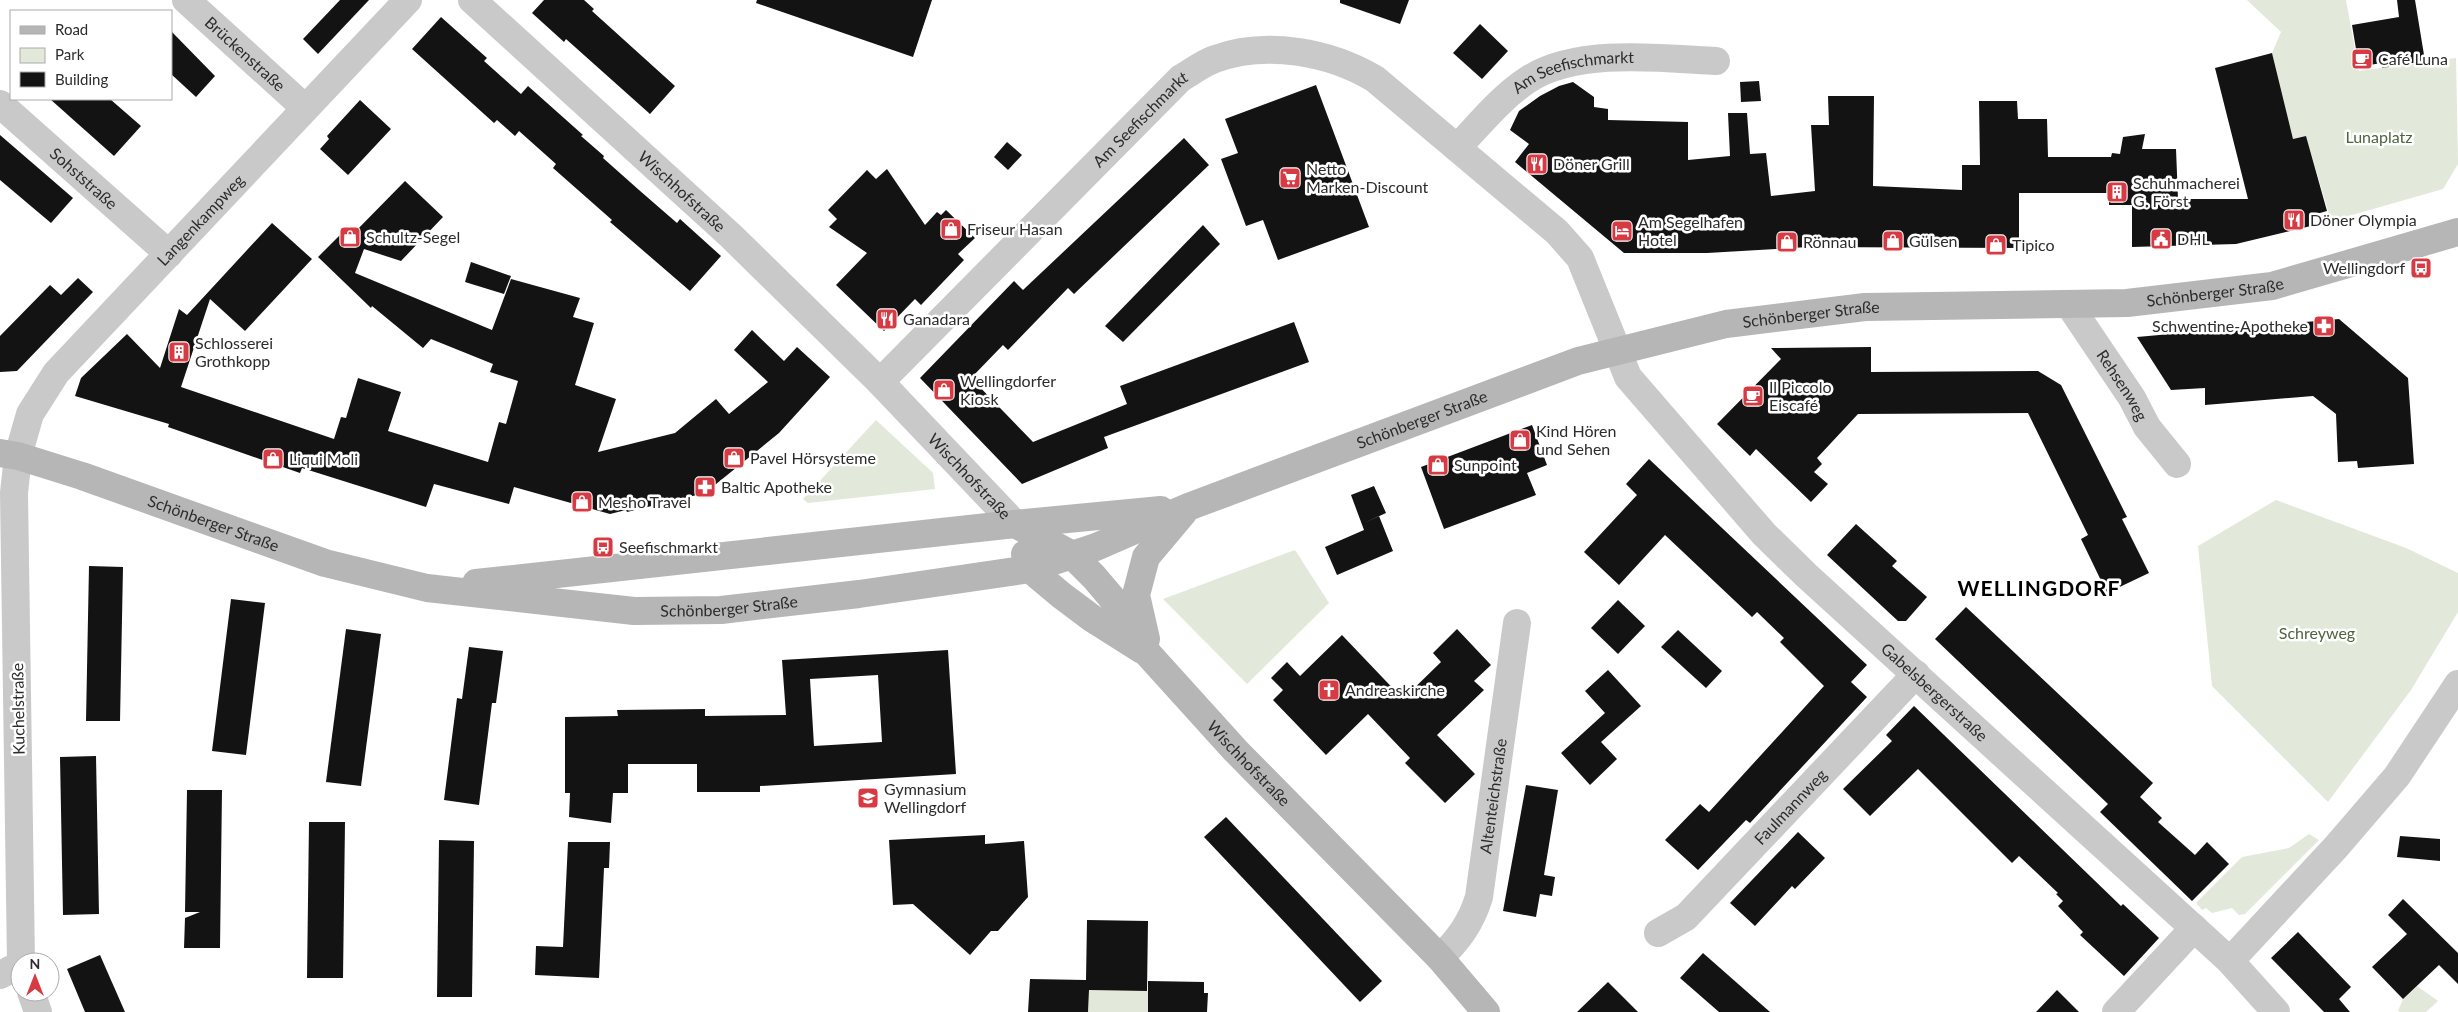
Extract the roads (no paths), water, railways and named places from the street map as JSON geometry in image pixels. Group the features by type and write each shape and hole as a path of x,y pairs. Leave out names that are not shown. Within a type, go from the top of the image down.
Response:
{"main road":[{"name":"Schönberger Straße","path":"9,455 157,502 325,563 427,588 634,611 721,610 859,594 1030,569 1096,547 1188,507 1578,361 1615,350 1726,324 1864,307 2070,306 2127,303 2272,286 2458,232"},
{"name":"Schönberger Straße","path":"427,588 1188,507"},
{"name":"Schönberger Straße","path":"1149,655 1136,595 1146,557 1188,507"},
{"name":"Wischhofstraße","path":"1015,524 1072,554 1111,597 1149,655 1235,750 1440,958 1486,1012"},
{"path":"1015,524 1030,569 1093,620 1149,655"}],"street":[{"name":"Brückenstraße","path":"186,0 305,108"},
{"name":"Langenkampweg","path":"9,455 30,414 56,373 408,0"},
{"name":"Wischhofstraße","path":"472,0 731,236 880,382 1015,524"},
{"name":"Am Seefischmarkt","path":"880,382 1181,78 1214,59 1247,51 1274,50 1323,56 1354,66 1375,79 1557,232 1580,258 1615,350"},
{"name":"Am Seefischmarkt","path":"1457,148 1508,96 1528,79 1558,65 1603,59 1664,58 1716,61"},
{"name":"Sohststraße","path":"0,104 169,254"},
{"name":"Rehsenweg","path":"2070,306 2132,398 2147,427 2177,464"},
{"name":"Gabelsbergerstraße","path":"1615,350 1628,377 1764,534 1806,575 2230,961 2276,1012"},
{"name":"Kuchelstraße","path":"9,455 14,492 20,952"},
{"name":"Altenteichstraße","path":"1440,958 1458,940 1469,924 1479,897 1517,624"},
{"name":"Faulmannweg","path":"1658,933 1686,917 1916,674"},
{"path":"2230,961 2336,847 2397,776 2458,684"},
{"path":"2116,1012 2194,928"}],"place":[{"name":"Café Luna","path":"2362,59"},
{"name":"Döner Grill","path":"1537,164"},
{"name":"Netto Marken-Discount","path":"1290,178"},
{"name":"Schuhmacherei G. Först","path":"2117,192"},
{"name":"Döner Olympia","path":"2294,220"},
{"name":"Friseur Hasan","path":"951,229"},
{"name":"Am Segelhafen Hotel","path":"1622,231"},
{"name":"Schultz-Segel","path":"350,237"},
{"name":"DHL","path":"2161,239"},
{"name":"Gülsen","path":"1893,241"},
{"name":"Rönnau","path":"1787,242"},
{"name":"Tipico","path":"1996,245"},
{"name":"Wellingdorf","path":"2421,268"},
{"name":"Ganadara","path":"887,319"},
{"name":"Schwentine-Apotheke","path":"2324,326"},
{"name":"Schlosserei Grothkopp","path":"179,352"},
{"name":"Wellingdorfer Kiosk","path":"944,390"},
{"name":"Il Piccolo Eiscafé","path":"1753,396"},
{"name":"Kind Hören und Sehen","path":"1520,440"},
{"name":"Pavel Hörsysteme","path":"734,458"},
{"name":"Liqui Moli","path":"273,459"},
{"name":"Sunpoint","path":"1438,465"},
{"name":"Baltic Apotheke","path":"705,487"},
{"name":"Mesho Travel","path":"582,502"},
{"name":"Seefischmarkt","path":"603,547"},
{"name":"Andreaskirche","path":"1329,690"},
{"name":"Gymnasium Wellingdorf","path":"868,798"}],"district":[{"name":"WELLINGDORF","path":"2039,589"}],"park label":[{"name":"Lunaplatz","path":"2379,137"},
{"name":"Schreyweg","path":"2317,633"}]}
